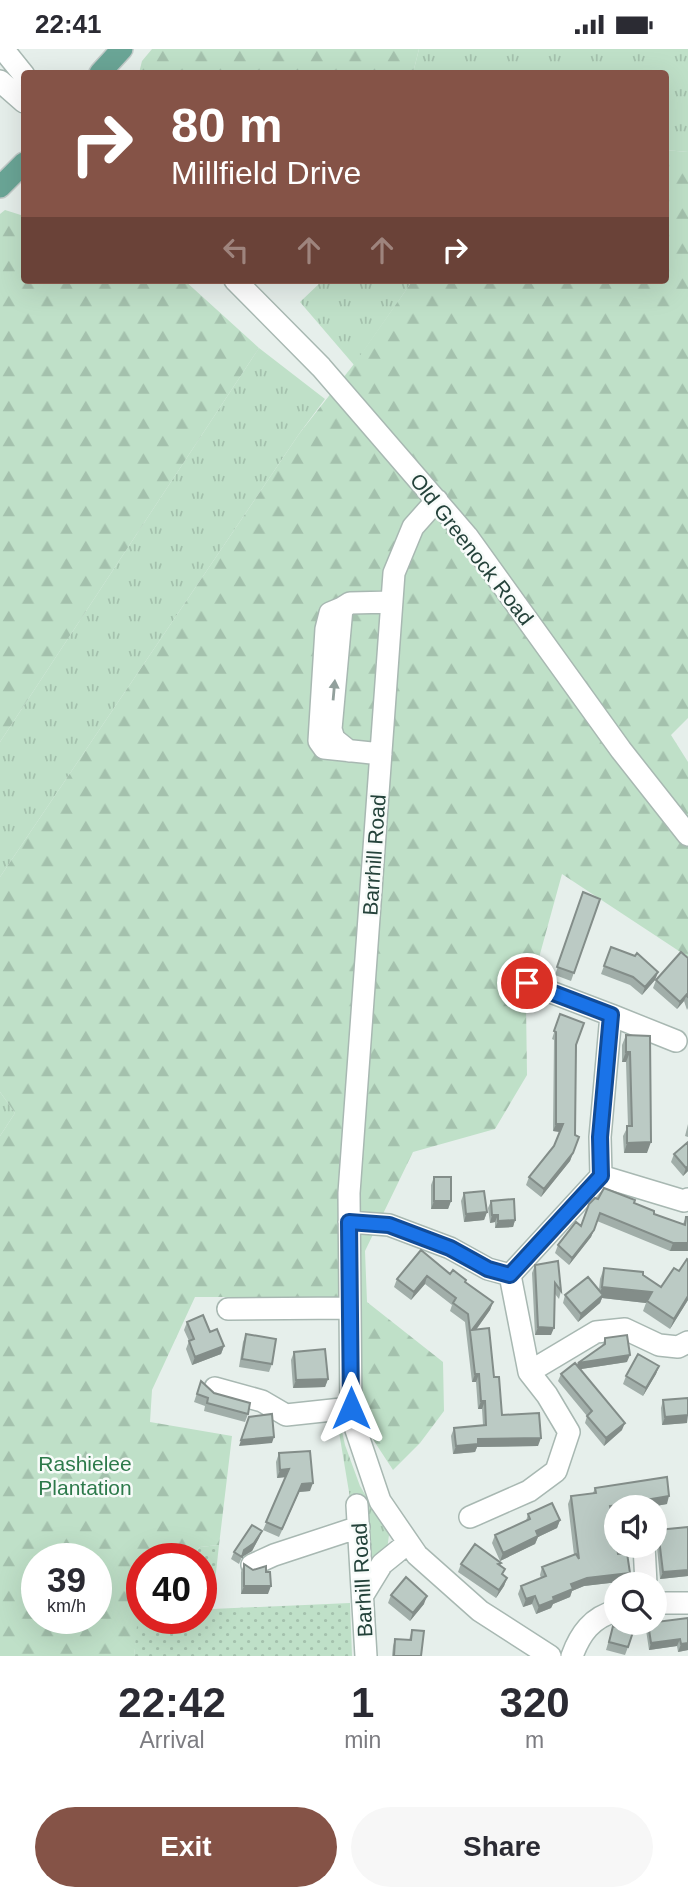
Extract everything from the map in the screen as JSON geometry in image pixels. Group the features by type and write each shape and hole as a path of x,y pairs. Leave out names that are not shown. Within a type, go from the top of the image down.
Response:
{"main road":[{"path":"103,70 122,49"},
{"path":"120,70 135,49"},
{"path":"1,186 21,166"},
{"path":"1,186 21,177"}],"street":[{"path":"3,49 21,71"},
{"path":"0,81 21,99"},
{"name":"Old Greenock Road","path":"239,284 321,367 437,499 467,536 621,750 688,835"},
{"name":"Barrhill Road","path":"437,499 413,527 394,573 349,1193 351,1415 380,1501 417,1555 480,1611 550,1656"},
{"path":"381,754 349,751 334,739 331,729 342,608 350,603 392,601"},
{"path":"527,983 676,1041"},
{"path":"510,1275 601,1176 600,1137 611,1015"},
{"path":"601,1176 684,1201 688,1199"},
{"path":"349,1222 389,1225 450,1248 488,1269 510,1275"},
{"path":"470,1517 529,1491 556,1471 569,1432 547,1395 528,1372 510,1275"},
{"path":"228,1309 350,1308"},
{"path":"528,1372 596,1332 625,1329 659,1345 678,1347 688,1342"},
{"path":"215,1388 262,1401 286,1415 351,1408"},
{"name":"Barhill Road","path":"357,1505 366,1656"},
{"path":"252,1565 359,1527"},
{"path":"363,1595 382,1564 408,1543"},
{"path":"667,1603 688,1603"},
{"path":"572,1656 582,1634 594,1621 604,1616"}],"green space":[{"path":"152,49 419,49 414,70 140,70 142,61"},
{"path":"419,49 688,49 688,152 669,150 669,70 414,70"},
{"name":"Rashielee Plantation","path":"669,150 688,152 688,718 671,735 688,762 688,957 562,874 526,1005 527,1075 495,1129 413,1152 365,1251 367,1302 443,1362 444,1411 420,1443 393,1470 359,1418 357,1331 319,1297 195,1297 152,1390 150,1422 232,1436 219,1545 126,1543 126,1634 137,1634 134,1656 0,1656 0,1136 15,1113 0,1092 0,877 299,434 354,364 410,284 669,284"},
{"path":"5,210 21,215 21,284 188,284 259,348 0,742 0,214"},
{"path":"319,284 410,284 354,365 300,302"},
{"path":"259,348 325,399 0,877 0,742"},
{"path":"0,1092 15,1113 0,1136"},
{"path":"338,1413 345,1445 360,1486 389,1535 387,1550 378,1559 371,1557 351,1504 336,1414"},
{"path":"350,1603 352,1656 134,1656 136,1634 217,1634 217,1609"}],"building":[{"path":"583,892 600,899 574,973 557,967"},
{"path":"611,947 635,956 637,953 658,972 645,987 633,977 604,966"},
{"path":"681,952 688,958 688,998 687,994 680,1002 656,980"},
{"path":"560,1014 584,1023 576,1045 575,1135 579,1137 573,1153 544,1189 529,1177 554,1146 563,1124 556,1124 554,1031"},
{"path":"626,1035 650,1036 651,1142 627,1143 627,1126 632,1126 630,1052 626,1052"},
{"path":"688,1142 688,1166 686,1168 674,1154"},
{"path":"434,1177 451,1177 451,1201 434,1201"},
{"path":"604,1188 635,1200 634,1203 654,1211 654,1214 685,1225 688,1217 688,1243 673,1243 600,1213 594,1230 572,1258 558,1245 576,1222 581,1226 589,1204 595,1198 598,1199"},
{"path":"484,1191 487,1212 466,1214 464,1193"},
{"path":"514,1199 515,1220 498,1221 498,1215 492,1215 491,1201"},
{"path":"421,1250 450,1274 453,1270 493,1302 472,1330 489,1328 494,1377 499,1377 502,1415 539,1413 541,1438 478,1439 478,1444 456,1446 454,1428 486,1425 485,1401 481,1401 479,1374 475,1374 468,1314 453,1303 456,1298 427,1276 414,1292 397,1279"},
{"path":"687,1259 688,1296 674,1319 647,1301 652,1292 602,1287 604,1268 643,1272 643,1275 661,1287 674,1268 679,1271"},
{"path":"558,1261 561,1291 555,1283 554,1328 538,1327 535,1265"},
{"path":"588,1277 603,1295 581,1314 565,1295"},
{"path":"203,1315 210,1332 217,1329 224,1346 195,1357 189,1341 194,1339 187,1322"},
{"path":"246,1334 276,1339 272,1364 242,1359"},
{"path":"627,1335 630,1355 578,1363 605,1344 605,1338"},
{"path":"325,1349 328,1379 296,1380 294,1352"},
{"path":"638,1354 659,1366 646,1388 626,1376"},
{"path":"575,1363 625,1423 606,1438 587,1416 592,1411 561,1374"},
{"path":"201,1381 214,1393 250,1403 248,1414 207,1403 208,1398 197,1394"},
{"path":"688,1398 688,1415 665,1417 663,1400"},
{"path":"272,1414 274,1437 241,1440 249,1417"},
{"path":"310,1451 313,1483 302,1484 282,1529 266,1522 289,1469 280,1470 279,1453"},
{"path":"667,1477 669,1496 604,1495 604,1558 628,1558 630,1572 604,1572 604,1576 587,1578 571,1584 573,1589 539,1606 535,1596 526,1599 521,1586 546,1576 542,1567 576,1554 579,1559 571,1496 596,1493 595,1488"},
{"path":"552,1503 560,1520 536,1531 538,1536 503,1553 495,1535 530,1519 528,1514"},
{"path":"252,1525 262,1531 254,1543 244,1550 242,1557 234,1552"},
{"path":"688,1527 688,1570 663,1572 661,1558 667,1558 667,1529"},
{"path":"475,1544 505,1569 502,1574 507,1578 499,1590 461,1564"},
{"path":"244,1564 253,1570 266,1566 266,1572 270,1572 271,1586 244,1586"},
{"path":"406,1577 427,1596 413,1613 391,1595"},
{"path":"688,1618 688,1643 681,1644 680,1639 651,1643 650,1635 667,1635 667,1621"},
{"path":"412,1630 424,1631 421,1656 394,1656 395,1639 411,1640"},
{"path":"611,1635 632,1635 628,1647 609,1642"}],"route":[{"path":"351,1408 349,1222 389,1225 450,1248 488,1269 510,1275 601,1176 600,1137 611,1015 527,983"}]}
